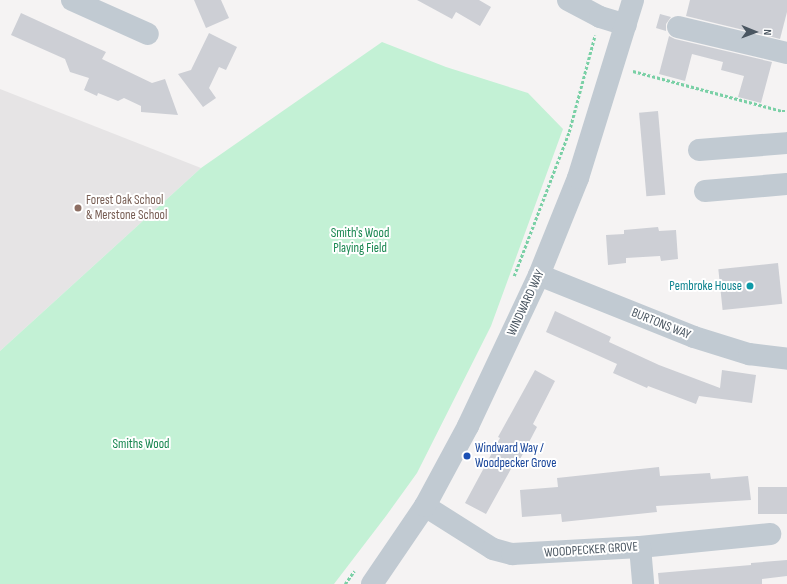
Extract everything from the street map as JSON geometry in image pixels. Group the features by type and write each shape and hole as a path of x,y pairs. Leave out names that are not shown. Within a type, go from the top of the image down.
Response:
{"street":[{"path":"72,0 148,34"},
{"path":"568,0 600,17 626,25"},
{"name":"WINDWARD WAY","path":"372,584 424,506 468,426 539,275 578,178 633,0"},
{"path":"678,27 787,53"},
{"path":"699,150 787,143"},
{"path":"705,192 787,184"},
{"name":"BURTONS WAY","path":"539,275 694,337 749,354 787,360"},
{"name":"WOODPECKER GROVE","path":"424,506 493,549 512,554 640,547 770,534"},
{"path":"640,547 643,584"}],"path":[{"path":"513,278 569,132 600,17"},
{"path":"613,66 782,111 787,111"},
{"path":"345,584 359,565"}],"shaded area":[{"name":"Forest Oak School & Merstone School","path":"0,89 201,168 0,351"}],"green space":[{"path":"382,42 446,67 528,93 563,129 491,326 417,473 334,584 0,584 0,351 201,168"}],"building":[{"path":"194,0 221,0 229,18 206,28"},
{"path":"417,0 479,0 491,7 480,26 456,12 452,19"},
{"path":"690,0 787,0 787,12 780,39 686,16"},
{"path":"21,13 106,52 102,59 152,83 165,79 178,115 141,112 141,106 124,98 118,101 98,93 97,96 84,90 89,78 70,72 65,59 11,35"},
{"path":"660,14 671,17 666,24 666,31 656,28"},
{"path":"209,33 237,47 226,70 219,67 209,88 216,98 203,107 178,74 191,70"},
{"path":"669,36 675,39 772,62 761,103 738,97 744,76 721,70 723,62 692,54 685,81 659,74"},
{"path":"658,111 665,195 646,196 639,113"},
{"path":"658,227 659,231 676,230 678,259 661,261 660,256 626,258 626,263 608,265 606,235 624,234 624,230"},
{"name":"Pembroke House","path":"778,263 782,304 723,310 718,269"},
{"path":"555,311 611,337 609,342 659,365 720,388 722,370 756,375 752,403 699,396 696,404 648,386 647,388 613,373 617,364 546,332"},
{"path":"535,370 555,381 533,424 537,427 518,463 517,458 486,514 465,503 500,438 498,437"},
{"path":"659,467 660,476 710,473 711,479 748,476 751,500 656,506 657,512 562,522 561,514 522,517 520,490 558,487 557,478"},
{"path":"758,487 787,487 787,514 758,514"},
{"path":"787,560 787,576 762,579 762,584 659,584 658,573 751,565 751,563"}],"place":[{"name":"Forest Oak School & Merstone School","path":"78,208"},
{"name":"Pembroke House","path":"750,286"},
{"name":"Windward Way / Woodpecker Grove","path":"467,456"}],"park label":[{"name":"Smith's Wood Playing Field","path":"360,242"},
{"name":"Smiths Wood","path":"141,444"}]}
